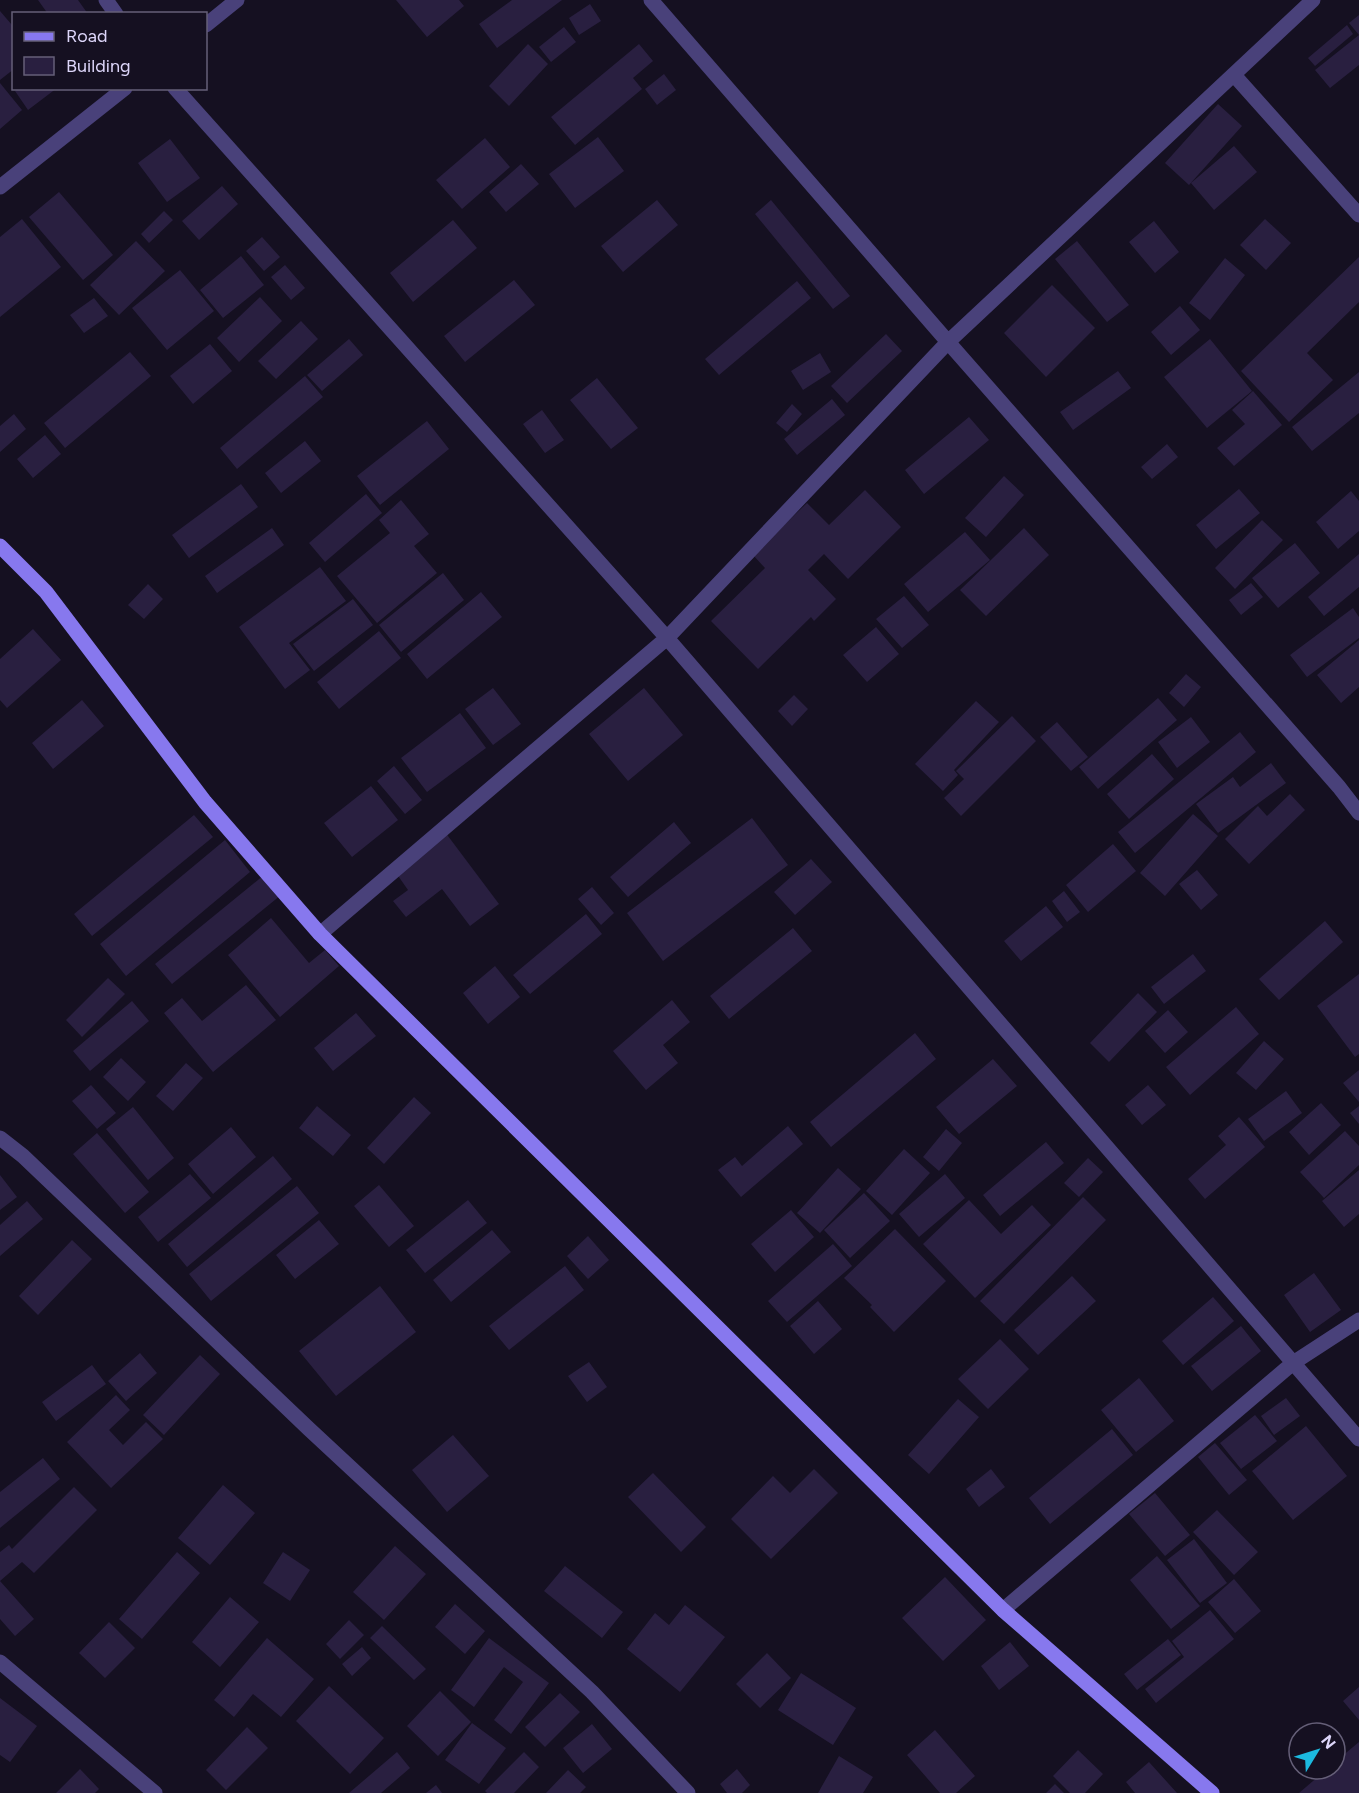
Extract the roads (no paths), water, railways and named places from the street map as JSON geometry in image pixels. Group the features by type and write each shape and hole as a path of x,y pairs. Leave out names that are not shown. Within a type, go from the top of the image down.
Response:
{"street":[{"path":"207,23 237,0"},
{"path":"651,0 948,342 1340,787 1359,813"},
{"path":"321,934 667,638 948,342 1313,0"},
{"path":"1234,75 1359,215"},
{"path":"0,187 122,90"},
{"path":"177,90 667,638 1359,1439"},
{"path":"0,546 46,592 205,802 321,934 1003,1610 1212,1793"},
{"path":"0,1138 23,1156 309,1429 592,1692 688,1793"},
{"path":"1003,1610 1293,1363 1359,1320"},
{"path":"0,1662 155,1793"}]}
